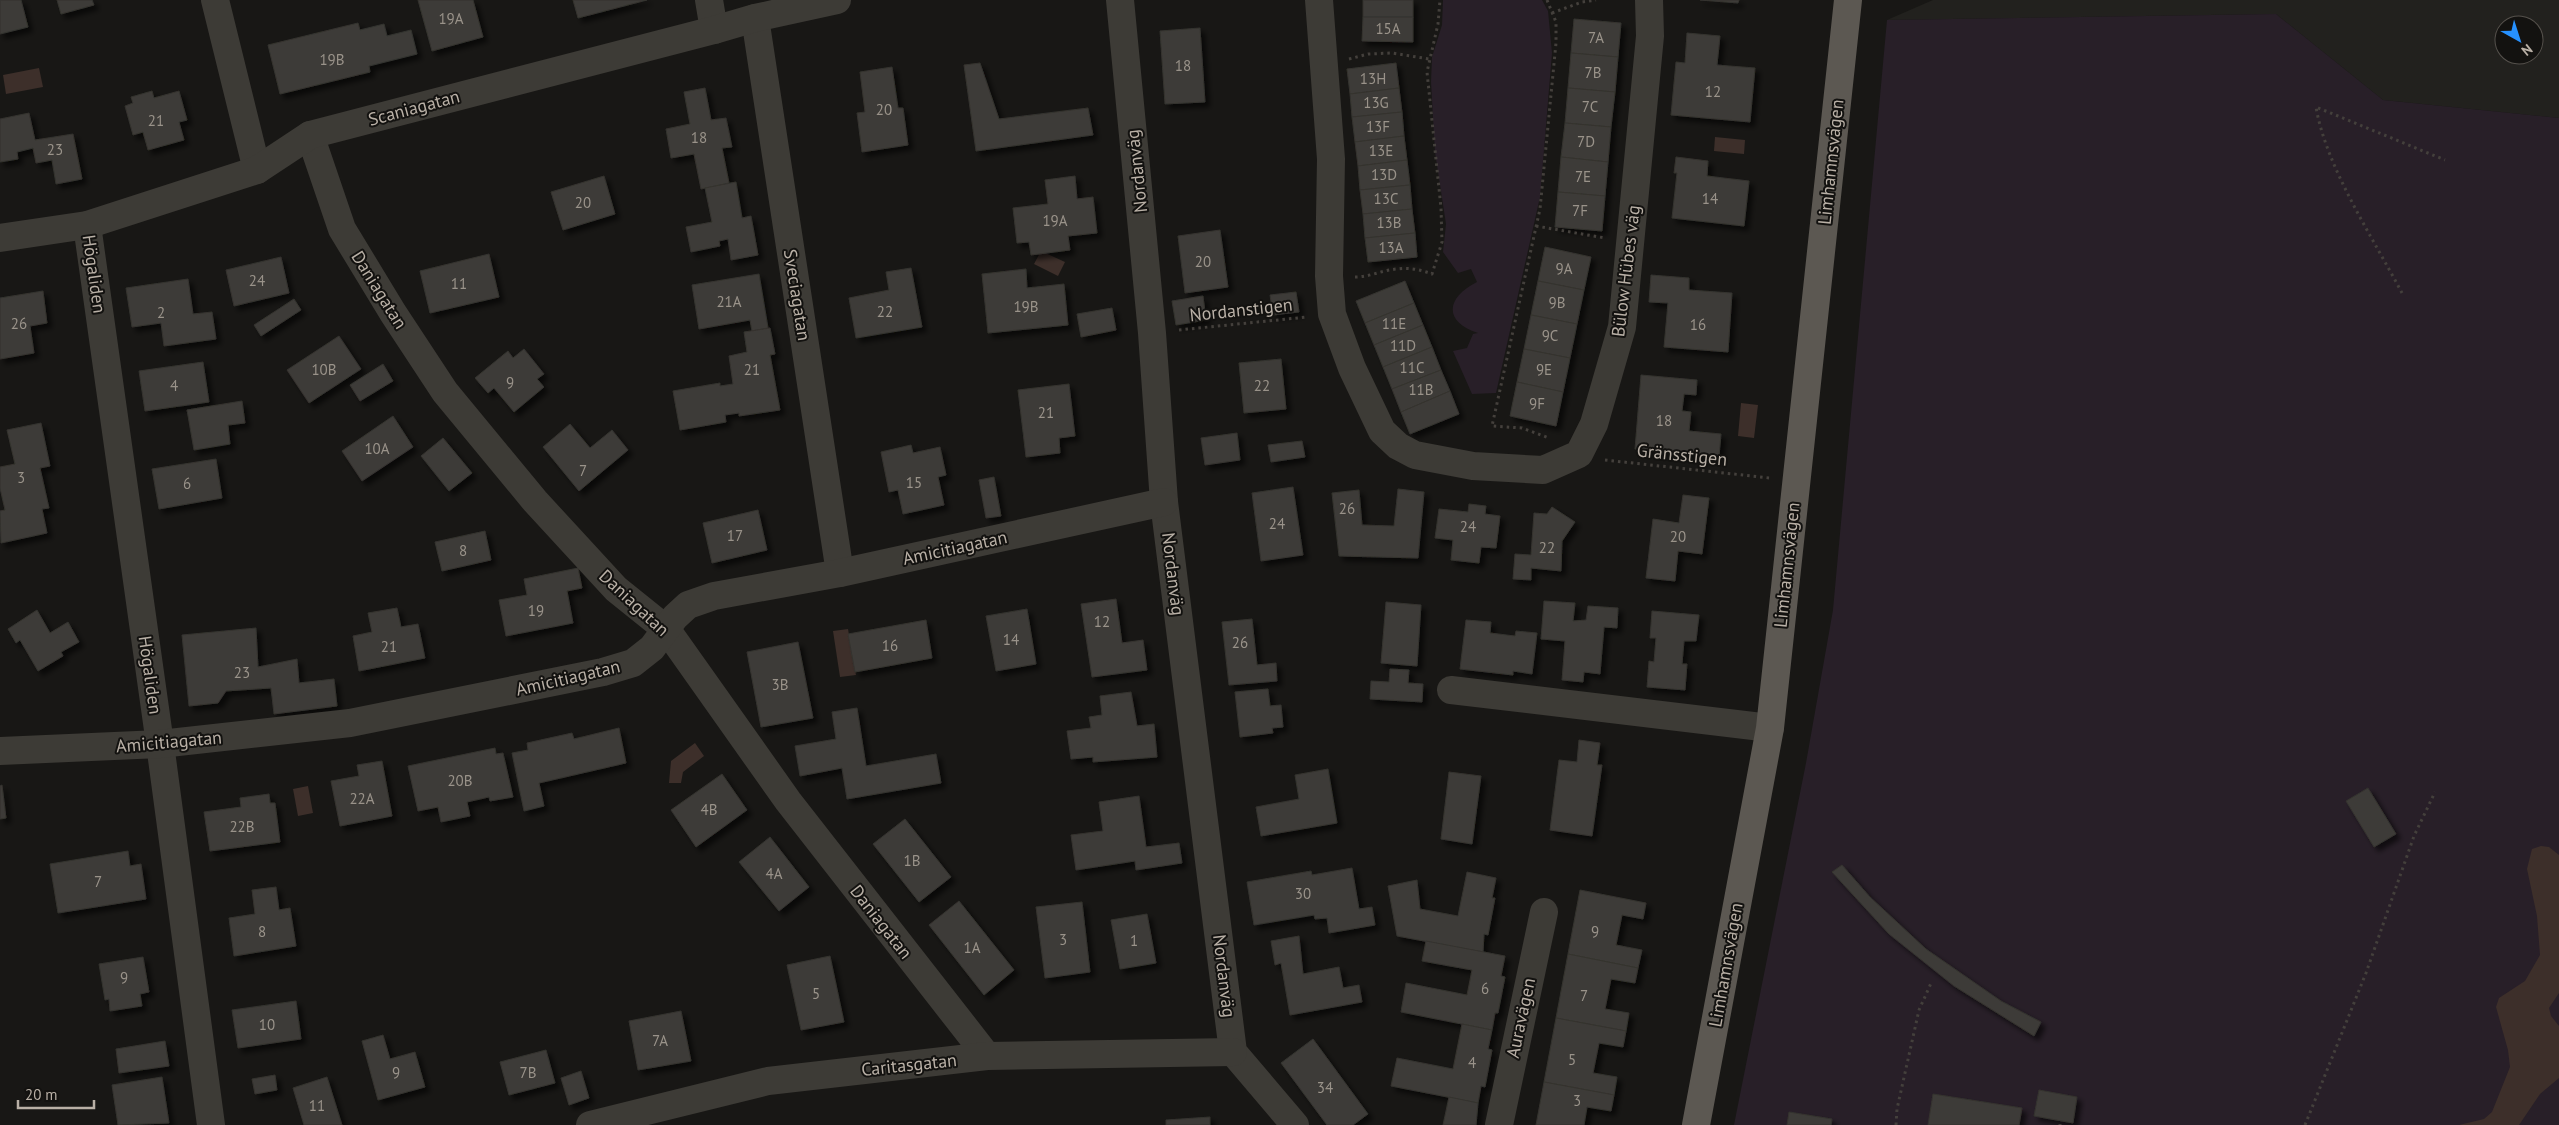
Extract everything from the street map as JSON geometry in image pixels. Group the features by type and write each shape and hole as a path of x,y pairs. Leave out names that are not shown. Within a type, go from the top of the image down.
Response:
{"main road":[{"name":"Limhamnsvägen","path":"1696,1125 1770,728 1848,0"}],"street":[{"path":"215,0 257,170"},
{"path":"709,0 714,30"},
{"name":"Scaniagatan","path":"0,238 87,225 257,170 310,135 755,18 837,0"},
{"name":"Nordanväg","path":"1120,0 1152,333 1164,502 1233,1052"},
{"path":"1319,0 1332,193 1329,276 1332,314 1352,368 1382,431 1398,446 1415,455 1474,466 1543,470 1579,454"},
{"name":"Bülow Hübes väg","path":"1579,454 1594,424 1622,328 1650,36 1649,0"},
{"name":"Sveciagatan","path":"755,18 840,573"},
{"name":"Daniagatan","path":"310,135 342,229 393,313 446,392 535,501 616,589 667,630 788,801 987,1056"},
{"name":"Högaliden","path":"87,225 211,1125"},
{"name":"Amicitiagatan","path":"0,751 160,744 350,723 603,672 633,663 652,648 675,617 688,605 706,599 840,573 1164,502"},
{"path":"1451,690 1770,728"},
{"name":"Auravägen","path":"1498,1125 1544,912"},
{"path":"1233,1052 1294,1125"},
{"name":"Caritasgatan","path":"590,1125 768,1081 987,1056 1233,1052"}],"path":[{"path":"1329,276 1364,277 1396,268 1414,269 1432,274 1442,242 1441,208 1427,72 1438,24 1440,0"},
{"path":"1548,0 1556,22 1556,43 1547,148 1536,226 1630,241"},
{"path":"1552,13 1582,2 1596,0"},
{"path":"1323,59 1354,60 1368,54 1392,53 1429,59"},
{"path":"2402,293 2346,188 2320,128 2316,106 2445,160"},
{"name":"Gränsstigen","path":"1536,226 1492,426 1522,428 1558,441 1579,454 1619,463 1774,478"},
{"name":"Nordanstigen","path":"1152,333 1332,314"},
{"path":"2305,1125 2366,973 2414,836 2435,792"},
{"path":"1896,1125 1897,1109 1918,1010 1932,981"}],"shaded area":[{"path":"1443,0 1542,0 1548,11 1552,53 1540,197 1496,393 1472,394 1453,351 1467,348 1473,334 1478,333 1458,322 1454,316 1453,309 1459,295 1477,282 1471,269 1458,273 1443,252 1446,224 1435,152 1431,82 1432,57 1442,25"},
{"path":"1933,0 2559,0 2559,118 2383,100 2276,14 1887,20"},
{"path":"2276,14 2383,100 2559,118 2559,1125 1734,1125 1806,763 1833,610 1887,20"},
{"path":"39,68 43,87 6,94 3,75"},
{"path":"1715,137 1745,140 1744,154 1714,151"},
{"path":"1041,251 1065,262 1058,276 1034,264"},
{"path":"1741,403 1758,405 1754,438 1738,436"},
{"path":"848,629 856,675 840,677 833,631"},
{"path":"695,743 704,756 683,772 681,783 669,783 671,761"},
{"path":"308,786 313,813 298,816 293,789"},
{"path":"2541,846 2549,847 2559,855 2559,993 2549,1008 2551,1016 2559,1026 2559,1078 2540,1094 2519,1125 2459,1125 2484,1119 2492,1112 2510,1067 2508,1050 2496,1007 2499,998 2525,981 2540,955 2537,916 2527,869 2532,849"}],"building":[{"path":"0,0 21,0 28,27 0,34"},
{"path":"57,0 92,0 94,5 61,14"},
{"path":"418,0 473,0 483,37 432,51"},
{"path":"573,0 647,0 578,18"},
{"path":"1363,0 1413,0 1413,17 1363,17"},
{"path":"1700,0 1739,0 1738,3"},
{"path":"1363,17 1413,17 1413,42 1362,41"},
{"path":"1574,19 1621,23 1618,57 1571,53"},
{"path":"358,23 360,30 384,24 387,36 411,30 417,54 369,66 370,72 280,94 268,45"},
{"path":"1200,28 1205,102 1165,104 1160,31"},
{"path":"1687,33 1720,36 1717,65 1755,68 1750,122 1671,115 1676,62 1685,63"},
{"path":"1571,53 1618,57 1615,92 1568,88"},
{"path":"980,63 999,119 1088,108 1093,135 976,151 964,65"},
{"path":"1396,63 1399,88 1350,94 1347,69"},
{"path":"892,67 898,108 903,108 908,145 862,152 857,113 865,112 860,72"},
{"path":"705,88 711,120 726,118 732,147 722,148 729,183 701,189 694,154 671,158 666,129 690,124 684,92"},
{"path":"1399,88 1402,112 1352,117 1350,94"},
{"path":"1568,88 1615,92 1611,127 1565,123"},
{"path":"152,91 154,98 179,91 187,120 179,122 184,140 148,150 143,132 133,135 125,106 133,103 131,97"},
{"path":"1402,112 1404,136 1355,142 1352,117"},
{"path":"29,113 35,140 73,134 82,179 56,184 52,160 36,163 33,148 17,152 18,159 0,162 0,119"},
{"path":"1565,123 1611,127 1608,162 1561,157"},
{"path":"1404,136 1407,160 1358,166 1355,142"},
{"path":"1561,157 1608,162 1605,196 1558,192"},
{"path":"1676,157 1708,161 1707,176 1749,181 1744,226 1672,218 1677,173 1674,173"},
{"path":"1407,160 1410,185 1360,190 1358,166"},
{"path":"604,176 615,214 563,230 551,192"},
{"path":"1075,176 1077,199 1093,197 1097,233 1068,236 1070,250 1031,255 1029,242 1017,243 1013,208 1048,204 1045,180"},
{"path":"736,182 742,218 751,216 758,255 731,260 728,239 719,241 720,246 691,252 686,227 712,222 705,188"},
{"path":"1410,185 1412,209 1363,214 1360,190"},
{"path":"1558,192 1605,196 1602,231 1555,227"},
{"path":"1412,209 1415,233 1365,238 1363,214"},
{"path":"1220,230 1228,287 1185,293 1178,236"},
{"path":"1415,233 1417,257 1368,262 1365,238"},
{"path":"1545,247 1591,257 1584,290 1538,281"},
{"path":"489,254 499,297 430,313 420,271"},
{"path":"281,257 289,293 234,306 226,270"},
{"path":"911,268 922,327 856,338 849,298 889,290 886,272"},
{"path":"1026,269 1027,288 1064,284 1068,325 988,333 982,274"},
{"path":"759,274 768,328 752,331 750,320 699,329 692,285"},
{"path":"1651,275 1689,278 1689,290 1732,293 1728,352 1664,347 1668,303 1649,302"},
{"path":"188,279 193,314 212,312 216,339 164,346 161,323 132,327 126,288"},
{"path":"1405,281 1414,303 1365,323 1356,301"},
{"path":"1538,281 1584,290 1577,324 1531,315"},
{"path":"43,291 47,323 30,326 34,353 0,359 0,298"},
{"path":"1296,292 1299,312 1273,315 1270,295"},
{"path":"1203,296 1206,320 1176,325 1172,301"},
{"path":"294,299 301,310 261,336 254,325"},
{"path":"1414,303 1423,325 1374,345 1365,323"},
{"path":"1112,308 1116,330 1081,337 1077,314"},
{"path":"1531,315 1577,324 1570,358 1524,349"},
{"path":"1423,325 1432,347 1383,367 1374,345"},
{"path":"770,328 775,354 770,355 780,410 739,416 739,413 725,415 726,422 680,430 673,391 720,383 720,386 733,384 729,356 747,352 744,332"},
{"path":"339,336 361,369 309,403 287,370"},
{"path":"1432,347 1441,370 1392,389 1383,367"},
{"path":"524,349 544,374 537,379 544,387 514,412 494,388 488,393 475,378 508,351 513,358"},
{"path":"1524,349 1570,358 1563,392 1517,382"},
{"path":"1281,359 1286,409 1244,413 1239,363"},
{"path":"203,362 209,402 145,411 139,371"},
{"path":"383,364 393,381 360,401 350,385"},
{"path":"1441,370 1450,391 1401,412 1392,389"},
{"path":"1641,375 1697,380 1696,395 1684,394 1682,411 1691,412 1689,431 1721,434 1719,456 1635,449"},
{"path":"1517,382 1563,392 1556,426 1510,416"},
{"path":"1069,384 1075,436 1059,438 1060,453 1026,457 1018,390"},
{"path":"1450,391 1459,414 1410,434 1401,412"},
{"path":"242,401 245,423 228,425 230,444 194,450 187,410"},
{"path":"393,416 413,447 362,481 342,451"},
{"path":"41,423 50,466 40,468 49,508 42,509 47,533 1,543 0,511 5,510 0,488 0,467 15,464 7,430"},
{"path":"570,424 590,448 612,430 628,450 579,491 543,447"},
{"path":"1237,433 1240,460 1205,465 1201,438"},
{"path":"443,438 472,473 449,491 421,456"},
{"path":"1302,441 1305,457 1271,462 1268,445"},
{"path":"911,445 913,453 940,447 946,475 938,477 944,505 903,514 898,490 889,492 881,452"},
{"path":"216,459 222,498 159,509 152,469"},
{"path":"994,477 1001,516 986,518 979,480"},
{"path":"1293,487 1303,555 1261,561 1252,493"},
{"path":"1398,489 1424,492 1418,558 1339,556 1332,493 1359,490 1362,525 1394,526"},
{"path":"1683,495 1709,498 1702,554 1678,551 1675,581 1646,578 1653,519 1679,523"},
{"path":"1469,504 1486,506 1485,514 1500,516 1496,548 1481,547 1479,563 1451,560 1453,540 1435,538 1439,509 1468,512"},
{"path":"1552,507 1575,522 1562,541 1561,571 1531,568 1531,580 1513,579 1515,554 1531,555 1534,513 1547,514"},
{"path":"758,510 767,550 712,563 703,523"},
{"path":"485,531 491,560 442,571 435,542"},
{"path":"578,568 582,588 567,591 573,623 506,636 499,600 527,595 524,579"},
{"path":"1116,599 1122,643 1143,640 1147,670 1092,677 1081,604"},
{"path":"1544,601 1575,603 1573,621 1586,620 1588,606 1618,608 1617,628 1604,627 1600,674 1584,672 1583,682 1562,680 1565,641 1541,639"},
{"path":"1386,602 1421,605 1417,666 1381,663"},
{"path":"397,608 401,627 418,624 425,658 359,671 353,636 372,632 368,613"},
{"path":"1027,609 1036,664 996,671 986,616"},
{"path":"37,610 50,633 68,622 79,642 61,652 63,656 38,671 20,640 16,643 8,629"},
{"path":"1652,611 1699,615 1696,641 1684,641 1682,664 1687,664 1685,690 1647,687 1649,661 1654,662 1656,638 1650,638"},
{"path":"1252,619 1257,665 1276,663 1277,681 1229,685 1222,622"},
{"path":"926,620 932,658 855,672 848,634"},
{"path":"1466,620 1491,622 1490,633 1515,636 1516,631 1537,633 1532,674 1513,671 1513,675 1460,669"},
{"path":"256,628 258,667 297,659 299,683 334,679 337,706 274,714 271,688 226,691 218,703 189,706 182,635"},
{"path":"798,642 813,718 761,727 747,652"},
{"path":"1390,669 1409,670 1408,683 1423,684 1422,702 1370,699 1371,681 1389,682"},
{"path":"1268,689 1270,706 1281,705 1283,727 1272,728 1273,733 1240,737 1235,692"},
{"path":"1131,692 1137,726 1154,724 1157,757 1093,762 1093,757 1071,759 1067,731 1091,728 1089,717 1102,715 1100,696"},
{"path":"857,708 866,766 936,754 941,783 847,799 842,768 800,776 795,746 836,739 832,712"},
{"path":"619,728 626,763 539,783 544,806 524,811 512,753 528,750 527,743 572,733 574,739"},
{"path":"1579,740 1600,743 1597,765 1602,765 1592,836 1550,830 1559,760 1577,762"},
{"path":"495,748 496,754 503,753 513,797 490,801 489,797 467,802 470,816 441,822 438,807 418,811 408,766"},
{"path":"382,761 392,816 340,826 331,781 359,776 357,765"},
{"path":"1328,769 1337,823 1261,836 1256,807 1299,799 1295,775"},
{"path":"1449,772 1481,776 1472,844 1441,839"},
{"path":"722,774 747,810 696,847 671,810"},
{"path":"2,785 6,818 0,819 0,786"},
{"path":"2368,788 2396,834 2374,847 2346,801"},
{"path":"269,794 270,803 275,803 280,842 210,851 204,812 241,807 240,798"},
{"path":"1139,796 1146,847 1179,843 1182,863 1136,870 1135,861 1076,870 1071,835 1103,831 1099,802"},
{"path":"905,819 951,877 919,902 873,844"},
{"path":"770,837 809,887 779,911 739,862"},
{"path":"128,851 130,866 141,864 146,899 58,913 50,864"},
{"path":"1842,865 1870,897 1926,949 2001,1001 2041,1022 2034,1036 1954,986 1889,934 1832,872"},
{"path":"1352,868 1359,909 1372,907 1375,925 1329,933 1327,918 1315,919 1314,915 1254,925 1247,882 1311,871 1312,875"},
{"path":"1467,872 1496,878 1492,898 1495,898 1488,935 1484,934 1483,952 1397,936 1388,886 1417,880 1420,909 1458,916"},
{"path":"276,887 279,910 290,908 296,946 234,956 229,918 255,914 252,890"},
{"path":"1580,890 1646,903 1643,919 1622,915 1616,945 1642,950 1638,968 1568,954"},
{"path":"959,901 1014,970 984,995 929,925"},
{"path":"1082,902 1090,972 1045,978 1036,907"},
{"path":"1147,914 1156,963 1120,969 1111,920"},
{"path":"1299,936 1303,974 1339,967 1343,988 1359,985 1362,1002 1290,1015 1281,963 1275,965 1271,941"},
{"path":"1426,941 1505,956 1501,976 1505,977 1498,1013 1495,1013 1492,1030 1401,1012 1406,983 1467,995 1472,970 1422,961"},
{"path":"1568,954 1638,968 1635,983 1611,979 1605,1009 1629,1013 1626,1031 1556,1018"},
{"path":"830,956 844,1022 801,1030 787,965"},
{"path":"143,957 149,992 140,994 142,1006 110,1011 109,999 105,1000 99,964"},
{"path":"296,1001 301,1039 238,1048 232,1010"},
{"path":"681,1011 691,1061 638,1070 629,1021"},
{"path":"1556,1018 1626,1031 1623,1047 1599,1043 1593,1073 1617,1077 1614,1095 1544,1082"},
{"path":"1462,1024 1492,1030 1488,1049 1492,1050 1485,1087 1481,1086 1478,1103 1391,1086 1397,1058 1453,1069"},
{"path":"383,1035 390,1059 415,1052 425,1087 378,1100 362,1041"},
{"path":"1313,1039 1368,1114 1353,1125 1327,1125 1281,1063"},
{"path":"165,1041 169,1066 119,1073 116,1049"},
{"path":"546,1050 555,1083 509,1095 500,1062"},
{"path":"581,1071 589,1098 569,1105 561,1078"},
{"path":"275,1075 277,1090 255,1094 252,1079"},
{"path":"162,1077 169,1123 118,1125 112,1085"},
{"path":"327,1077 342,1125 304,1125 293,1088"},
{"path":"1544,1082 1614,1095 1611,1111 1587,1107 1584,1125 1536,1125"},
{"path":"2039,1090 2077,1097 2073,1123 2034,1116"},
{"path":"1933,1094 2022,1108 2019,1125 1928,1125"},
{"path":"1449,1097 1478,1103 1476,1125 1443,1125"},
{"path":"1789,1112 1832,1119 1831,1125 1787,1125"},
{"path":"1210,1117 1210,1125 1166,1125 1166,1120"}]}
